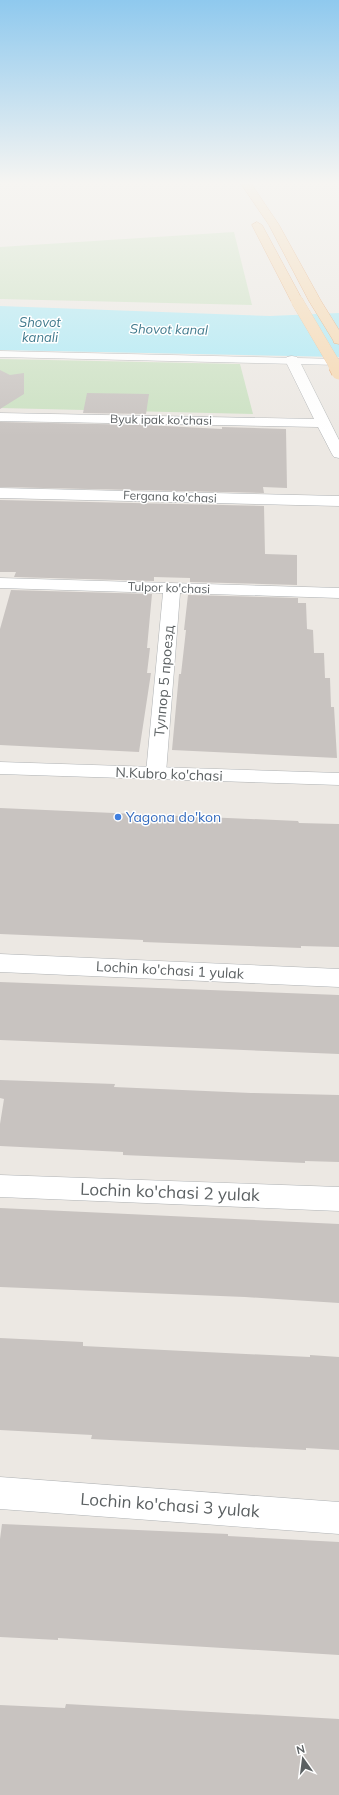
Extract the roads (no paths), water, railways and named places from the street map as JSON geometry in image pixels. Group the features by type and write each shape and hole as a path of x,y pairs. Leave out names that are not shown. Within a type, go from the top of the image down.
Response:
{"main road":[{"path":"280,269 297,301 339,372"},
{"path":"298,269 339,340"}],"street":[{"path":"0,354 339,362"},
{"path":"292,360 339,454"},
{"name":"Byuk ipak ko'chasi","path":"0,417 323,423"},
{"name":"Fergana ko'chasi","path":"0,493 339,501"},
{"name":"Tulpor ko'chasi","path":"0,583 339,593"},
{"name":"Тулпор 5 проезд","path":"156,773 172,588"},
{"name":"N.Kubro ko'chasi","path":"0,768 339,780"},
{"name":"Lochin ko'chasi 1 yulak","path":"0,963 339,978"},
{"name":"Lochin ko'chasi 2 yulak","path":"0,1186 339,1199"},
{"name":"Lochin ko'chasi 3 yulak","path":"0,1493 339,1518"}],"water":[{"name":"Shovot kanali","path":"0,306 270,316 339,313 339,357 0,350"}],"place":[{"name":"Yagona do'kon","path":"118,817"}],"water label":[{"name":"Shovot kanal","path":"169,329"}]}
